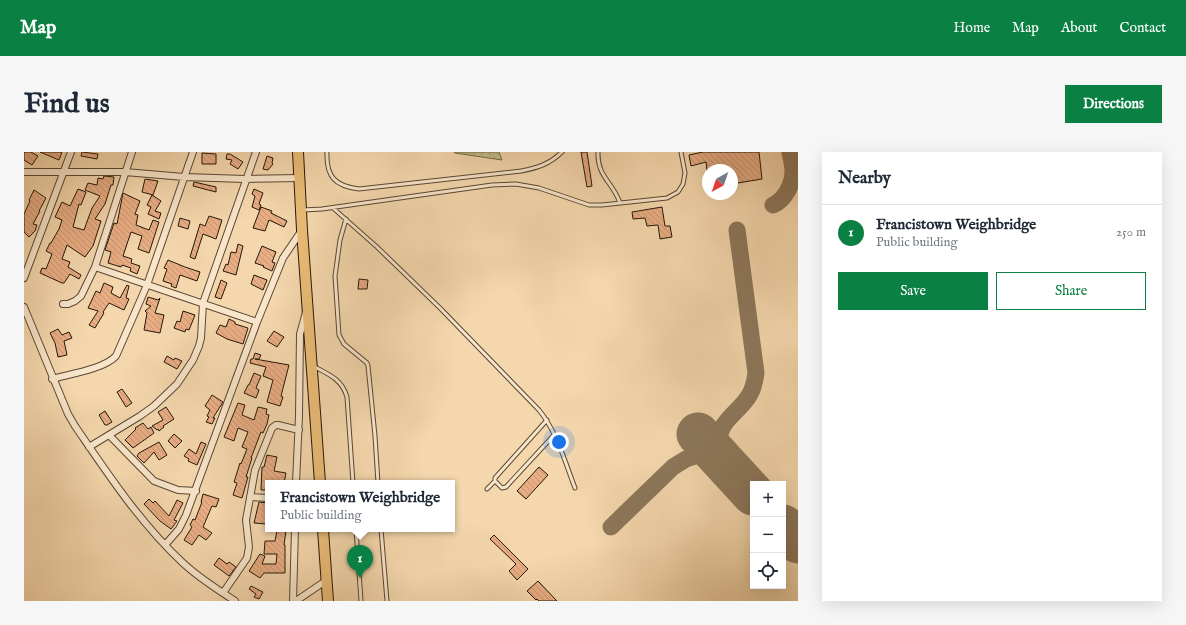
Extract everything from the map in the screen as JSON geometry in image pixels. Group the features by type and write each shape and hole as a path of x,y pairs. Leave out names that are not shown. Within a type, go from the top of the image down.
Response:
{"highway":[{"path":"298,152 320,480"},
{"path":"323,532 328,601"}],"street":[{"path":"24,278 71,152"},
{"path":"63,304 68,304 75,301 81,296 96,267 132,152"},
{"path":"52,379 102,365 112,360 119,351 147,285 193,152"},
{"path":"89,447 154,406 177,384 193,360 200,346 203,303 245,179 256,152"},
{"path":"24,172 125,172 184,177 245,179 300,178"},
{"path":"165,545 183,522 196,491 257,322 283,258 302,230"},
{"path":"96,267 257,322"},
{"path":"296,480 299,430 300,328 308,306"},
{"path":"24,307 52,379 68,414 89,447 127,500 165,545 194,573 235,601"},
{"path":"223,593 249,553 246,520 254,470 272,428 278,425 299,430"},
{"path":"109,435 154,481 178,490 196,491"},
{"path":"250,497 265,498"},
{"path":"294,601 295,532"},
{"path":"294,601 327,580"}],"lane":[{"path":"327,152 327,167 331,176 346,188 359,189 521,171 540,167 550,162 562,152"},
{"path":"598,152 599,165 602,175 618,196 620,203"},
{"path":"302,210 322,210 492,185 510,184 539,188 589,205 667,198 678,192 683,184 685,173 681,152"},
{"path":"333,208 346,218 445,314 536,406 547,420 575,488"},
{"path":"346,218 340,240 335,276 340,335 344,344 367,363 368,366 378,480"},
{"path":"312,366 336,378 345,389 347,397 353,480"},
{"path":"487,489 547,420"},
{"path":"494,481 502,488 506,488 554,435"},
{"path":"356,532 361,601"},
{"path":"381,532 387,601"}],"shaded area":[{"path":"454,152 499,152 502,160 455,153"}],"building":[{"path":"24,152 31,152 38,156 32,165 24,160"},
{"path":"40,152 62,152 59,160"},
{"path":"82,152 98,154 97,159 81,156"},
{"path":"581,152 587,152 592,186 587,187"},
{"path":"703,152 759,152 762,179 738,183 738,164 706,164 706,162 691,166 689,155"},
{"path":"202,153 216,154 216,164 202,164"},
{"path":"227,154 230,154 243,162 238,169 230,164 232,160 226,159"},
{"path":"267,156 273,158 273,164 268,170 263,169"},
{"path":"104,176 114,177 113,185 111,185 105,204 95,219 101,221 93,246 85,257 67,245 62,259 70,262 68,267 81,275 79,279 70,274 64,283 62,283 40,273 42,268 46,269 52,254 46,251 59,229 62,220 55,217 62,202 70,206 78,189 86,192 81,205 79,204 73,227 84,230 92,208 100,196 85,190 88,183 97,185 98,178 103,179"},
{"path":"145,179 158,181 153,195 142,192"},
{"path":"194,182 216,187 216,192 193,186"},
{"path":"254,189 263,193 259,204 261,205 259,210 252,207 255,196 252,194"},
{"path":"34,190 46,198 33,224 37,225 35,231 29,237 24,232 24,214"},
{"path":"123,193 140,201 135,214 138,215 136,225 149,230 153,220 159,222 149,253 138,249 142,236 131,232 123,256 132,259 131,263 140,266 137,274 130,271 131,268 108,263 111,252 105,250 114,223 117,224"},
{"path":"152,195 161,201 155,211 161,213 159,219 148,214 151,207 147,205"},
{"path":"261,207 272,211 271,213 287,221 284,227 269,220 265,231 253,228"},
{"path":"662,207 665,226 670,226 672,237 660,239 658,225 647,226 645,218 633,219 632,212"},
{"path":"209,216 222,220 216,239 203,234 195,259 190,257 200,224 205,226"},
{"path":"180,218 190,221 188,229 178,226"},
{"path":"238,244 243,246 236,275 223,271 226,264 228,265 231,252 236,253"},
{"path":"262,246 276,252 272,262 275,263 272,271 255,263"},
{"path":"168,260 200,272 197,281 180,275 176,288 171,286 172,284 163,281 167,269 164,268"},
{"path":"254,275 267,280 263,290 251,284"},
{"path":"359,279 368,280 367,289 358,289"},
{"path":"221,280 227,283 221,299 215,297"},
{"path":"104,283 113,287 111,293 120,298 127,285 129,286 126,298 129,299 124,310 109,303 95,328 89,325 98,311 88,308 96,291 100,293"},
{"path":"148,297 158,300 160,298 155,313 164,315 160,333 144,330 147,313 145,311 151,306 146,304"},
{"path":"183,311 195,315 189,330 186,329 185,332 174,328 177,321 180,322"},
{"path":"229,319 235,322 235,324 248,328 243,344 227,339 216,333 220,325 226,327"},
{"path":"58,329 62,335 69,332 72,338 64,341 67,355 58,357 55,343 50,333"},
{"path":"274,331 284,337 277,347 267,341"},
{"path":"255,353 261,355 259,359 255,359 289,365 280,406 267,402 273,380 263,376 266,367 250,363"},
{"path":"167,356 174,360 175,358 182,361 177,369 164,362"},
{"path":"254,373 261,376 256,388 259,390 256,398 244,393"},
{"path":"122,389 132,403 126,407 117,392"},
{"path":"212,395 223,402 213,418 215,418 212,424 206,422 209,417 207,416 210,410 205,406"},
{"path":"238,403 245,405 242,415 254,420 258,407 267,409 266,414 269,415 267,424 263,433 261,432 251,458 246,477 248,477 242,498 233,495 237,483 234,482 240,463 241,464 247,449 242,447 248,432 238,428 234,441 224,437"},
{"path":"166,407 174,419 163,426 164,427 159,431 152,426 163,420 158,412"},
{"path":"105,411 112,422 107,425 105,425 99,415"},
{"path":"143,423 148,429 151,427 154,433 133,448 125,440 136,429 135,428"},
{"path":"174,434 182,441 175,448 168,441"},
{"path":"159,442 167,455 159,460 154,452 144,463 137,456 139,453"},
{"path":"201,442 206,444 197,465 188,461 189,459 184,456 189,449 196,454"},
{"path":"267,455 277,457 274,471 286,473 285,480 265,480 265,490 261,490 262,467 264,467"},
{"path":"539,467 548,475 526,499 517,491"},
{"path":"203,494 219,499 216,507 212,506 203,527 212,533 206,540 199,535 192,545 184,540 192,527 190,525 193,519 195,520 202,502"},
{"path":"149,499 153,503 155,501 169,516 177,500 183,503 174,520 177,521 171,529 160,521 144,504"},
{"path":"259,502 265,503 265,524 254,523"},
{"path":"277,532 286,532 284,545 285,573 264,573 260,578 249,571 260,554 265,556 262,564 276,564 277,554 264,554 265,541 275,541"},
{"path":"494,535 528,569 517,580 509,571 516,564 490,539"},
{"path":"219,558 227,564 229,562 236,567 229,576 214,565"},
{"path":"538,581 557,601 536,600 527,591"},
{"path":"251,586 263,592 259,599 254,597 256,594 249,589"}],"taxiway":[{"path":"773,205 785,195 792,181 793,169 790,152"},
{"path":"730,468 720,449 720,432 729,419 746,401 753,386 756,373 737,230"},
{"path":"611,527 673,467 686,459 695,456 708,457 730,468"}],"runway":[{"path":"698,434 750,491"},
{"path":"786,529 798,542"}],"place":[{"name":"Francistown Weighbridge","path":"360,578"}]}
